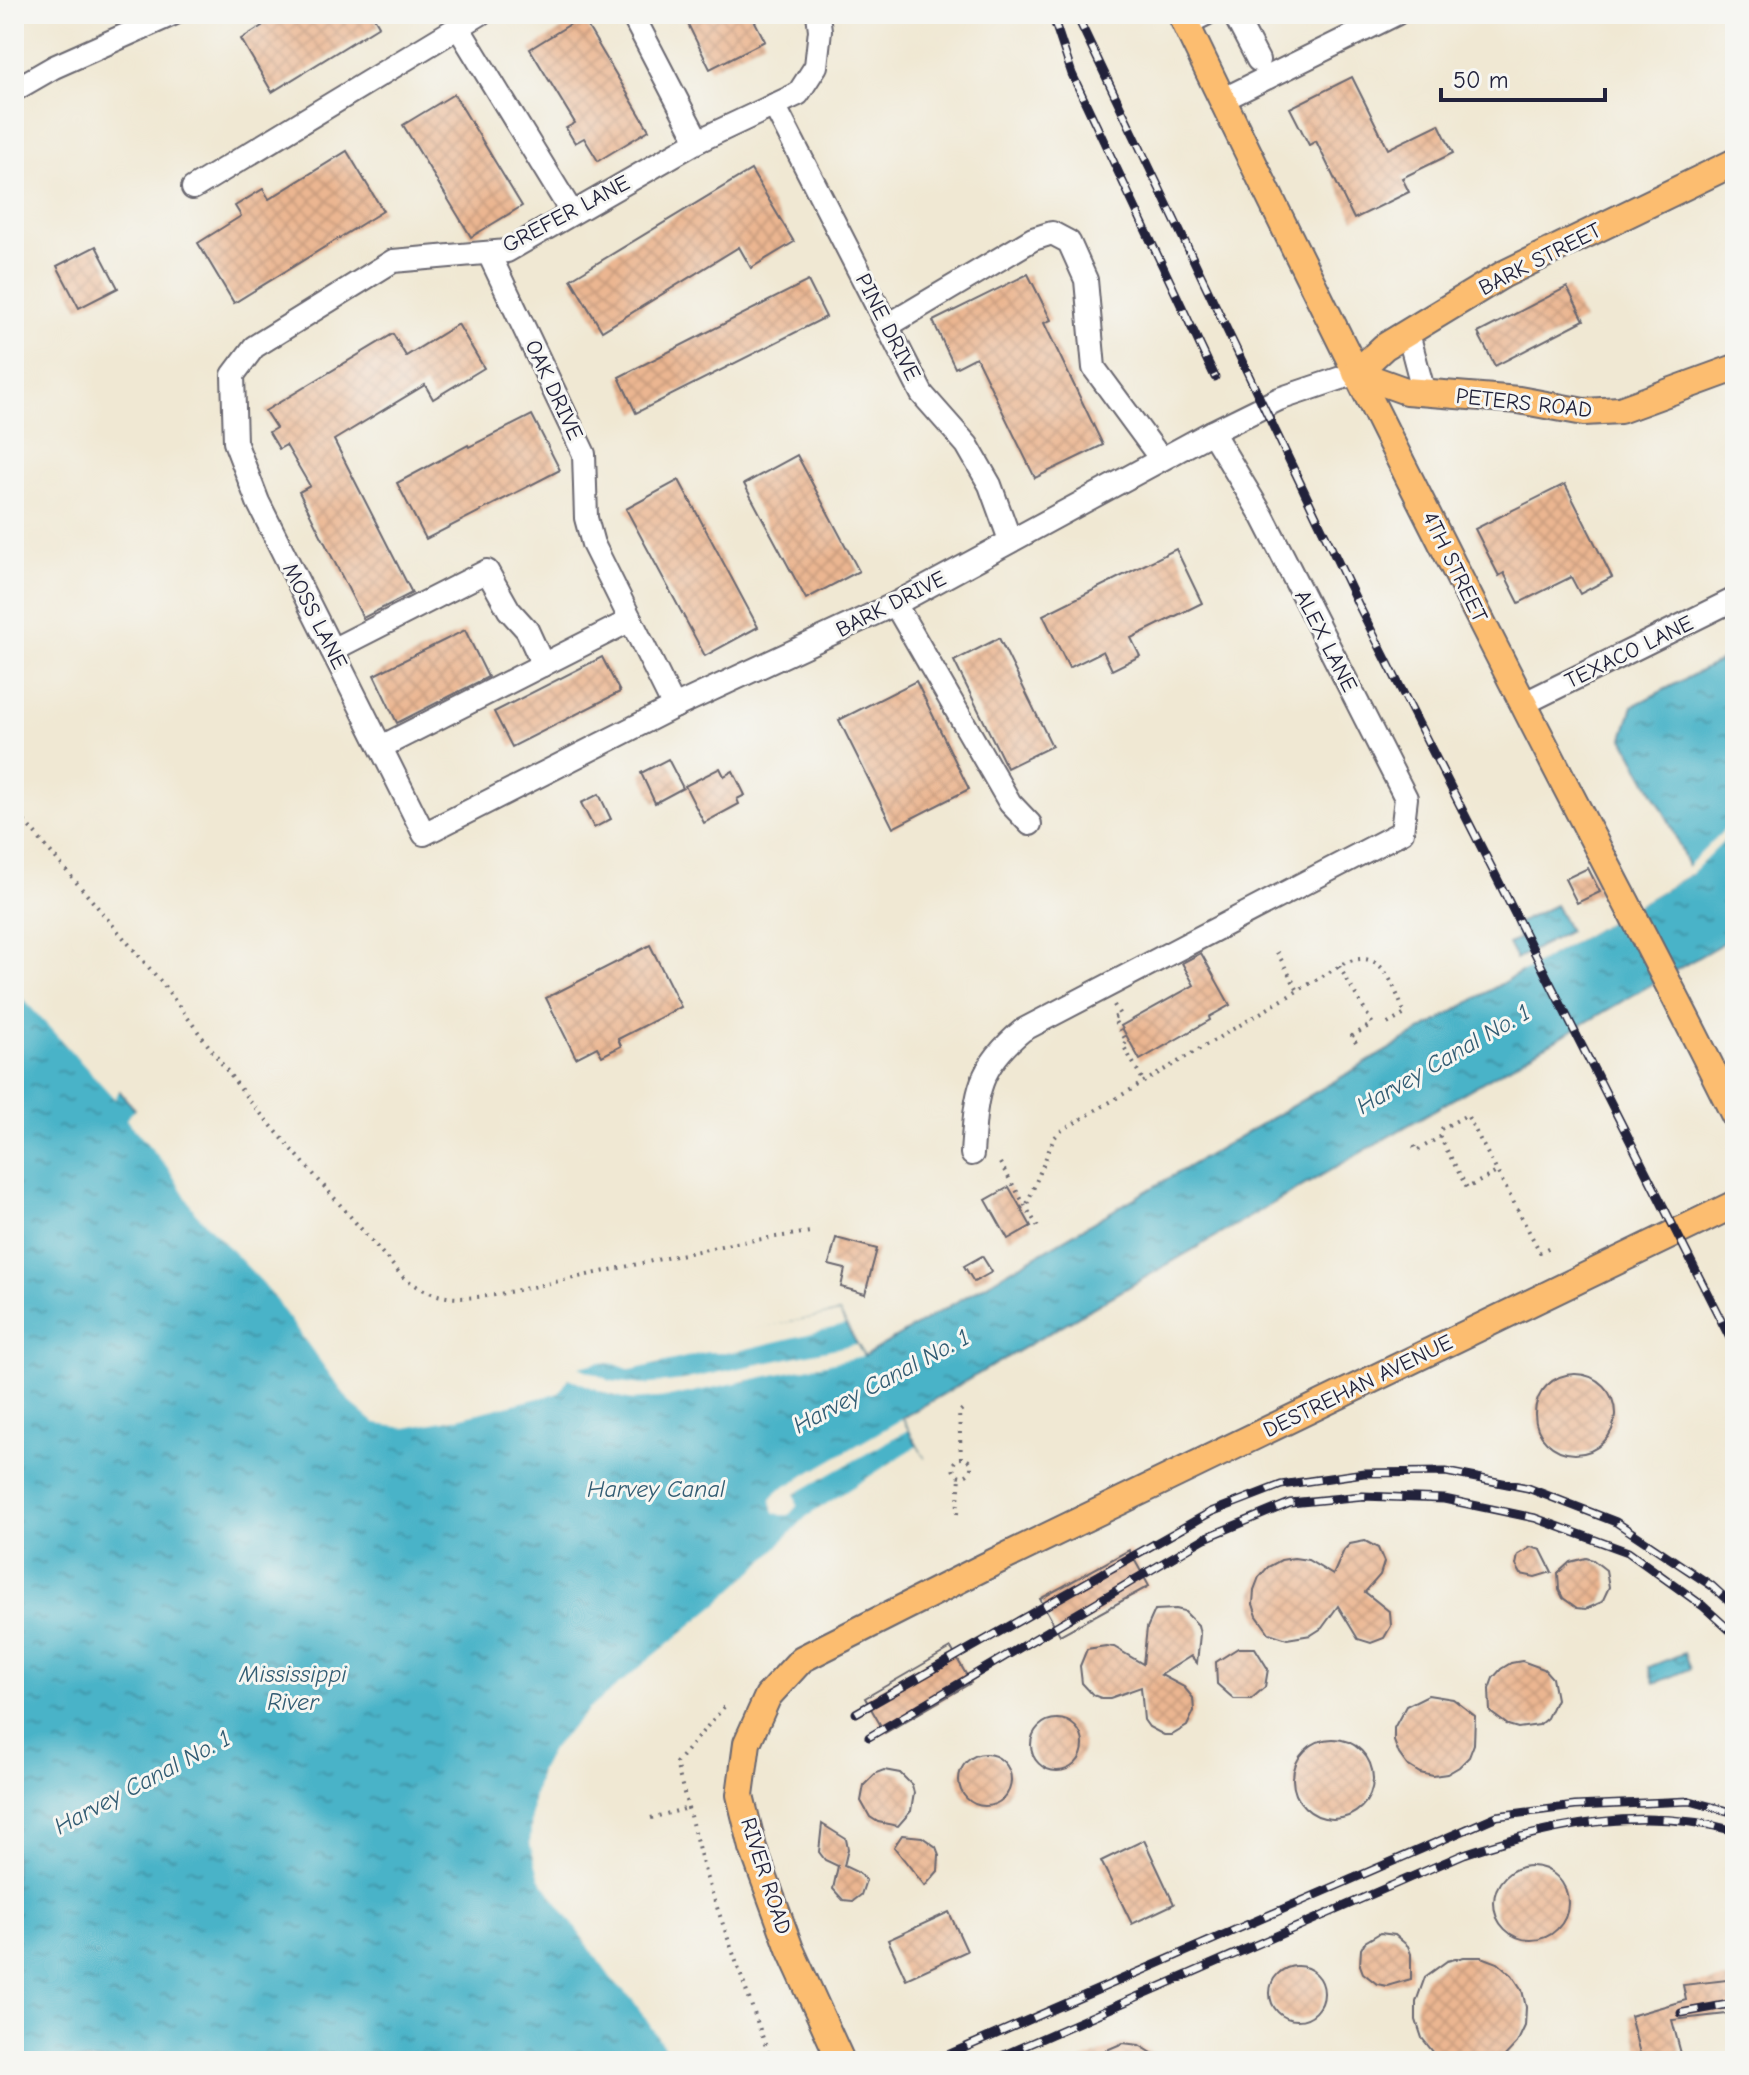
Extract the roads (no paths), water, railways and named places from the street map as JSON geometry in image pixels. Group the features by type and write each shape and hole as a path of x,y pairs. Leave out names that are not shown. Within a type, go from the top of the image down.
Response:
{"main road":[{"name":"4TH STREET","path":"1191,17 1222,100 1356,373 1523,704 1675,992 1735,1116"},
{"name":"BARK STREET","path":"1356,373 1384,347 1504,274 1735,162"},
{"name":"PETERS ROAD","path":"1356,373 1406,391 1519,400 1584,412 1620,410 1735,368"},
{"name":"DESTREHAN AVENUE","path":"982,1568 1735,1204"},
{"name":"RIVER ROAD","path":"841,2061 790,1949 753,1848 740,1795 747,1743 768,1696 802,1659 982,1568"}],"street":[{"path":"17,81 173,14"},
{"path":"193,188 480,14"},
{"path":"632,14 698,141"},
{"name":"GREFER LANE","path":"234,390 233,375 254,347 393,261 507,251 698,141 798,94 816,66 820,30 818,14"},
{"path":"1234,14 1258,60"},
{"path":"1222,100 1358,22 1396,14"},
{"path":"458,27 572,213"},
{"name":"PINE DRIVE","path":"774,105 922,394 967,445 990,485 1010,540"},
{"path":"887,326 1033,239 1052,233 1069,242 1086,280 1094,368 1161,459"},
{"name":"OAK DRIVE","path":"489,254 584,454 586,518 593,544 674,707"},
{"path":"1408,333 1424,393"},
{"name":"BARK DRIVE","path":"424,834 674,707 895,604 1212,432 1279,399 1356,373"},
{"name":"MOSS LANE","path":"234,390 235,442 258,502 424,834"},
{"name":"ALEX LANE","path":"972,1154 976,1099 985,1072 1001,1048 1023,1030 1402,832 1406,798 1263,517 1212,432"},
{"path":"332,650 487,571 500,598 527,630 543,665"},
{"name":"TEXACO LANE","path":"1523,704 1735,599"},
{"path":"895,604 1010,803 1030,824"},
{"path":"381,747 631,620"}],"water":[{"name":"Mississippi River","path":"1735,653 1735,936 902,1418 924,1458 814,1527 622,1708 558,1779 561,1883 601,1951 680,2061 14,2061 14,957 174,1160 337,1378 389,1416 458,1405 569,1378 586,1355 630,1355 839,1313 864,1356 1691,873 1669,821 1623,738 1633,706"},
{"path":"1555,905 1569,931 1516,959 1508,944 1519,939 1512,926"},
{"path":"1684,1653 1690,1669 1655,1683 1649,1667"}],"railway":[{"path":"1052,14 1072,74 1215,377"},
{"path":"1076,14 1359,606 1735,1348"},
{"path":"856,1713 1211,1512 1281,1485 1364,1473 1446,1472 1528,1488 1616,1522 1712,1586 1735,1607"},
{"path":"869,1737 1205,1538 1290,1503 1363,1496 1444,1499 1535,1518 1628,1552 1703,1606 1735,1635"},
{"path":"934,2061 1497,1816 1575,1806 1690,1801 1735,1813"},
{"path":"990,2061 1464,1854 1564,1827 1632,1819 1701,1823 1735,1831"},
{"path":"1681,2013 1735,2003"}],"water label":[{"name":"Harvey Canal No. 1","path":"1443,1059"},
{"name":"Harvey Canal No. 1","path":"881,1381"},
{"name":"Harvey Canal","path":"656,1489"},
{"name":"Harvey Canal No. 1","path":"142,1782"}]}
